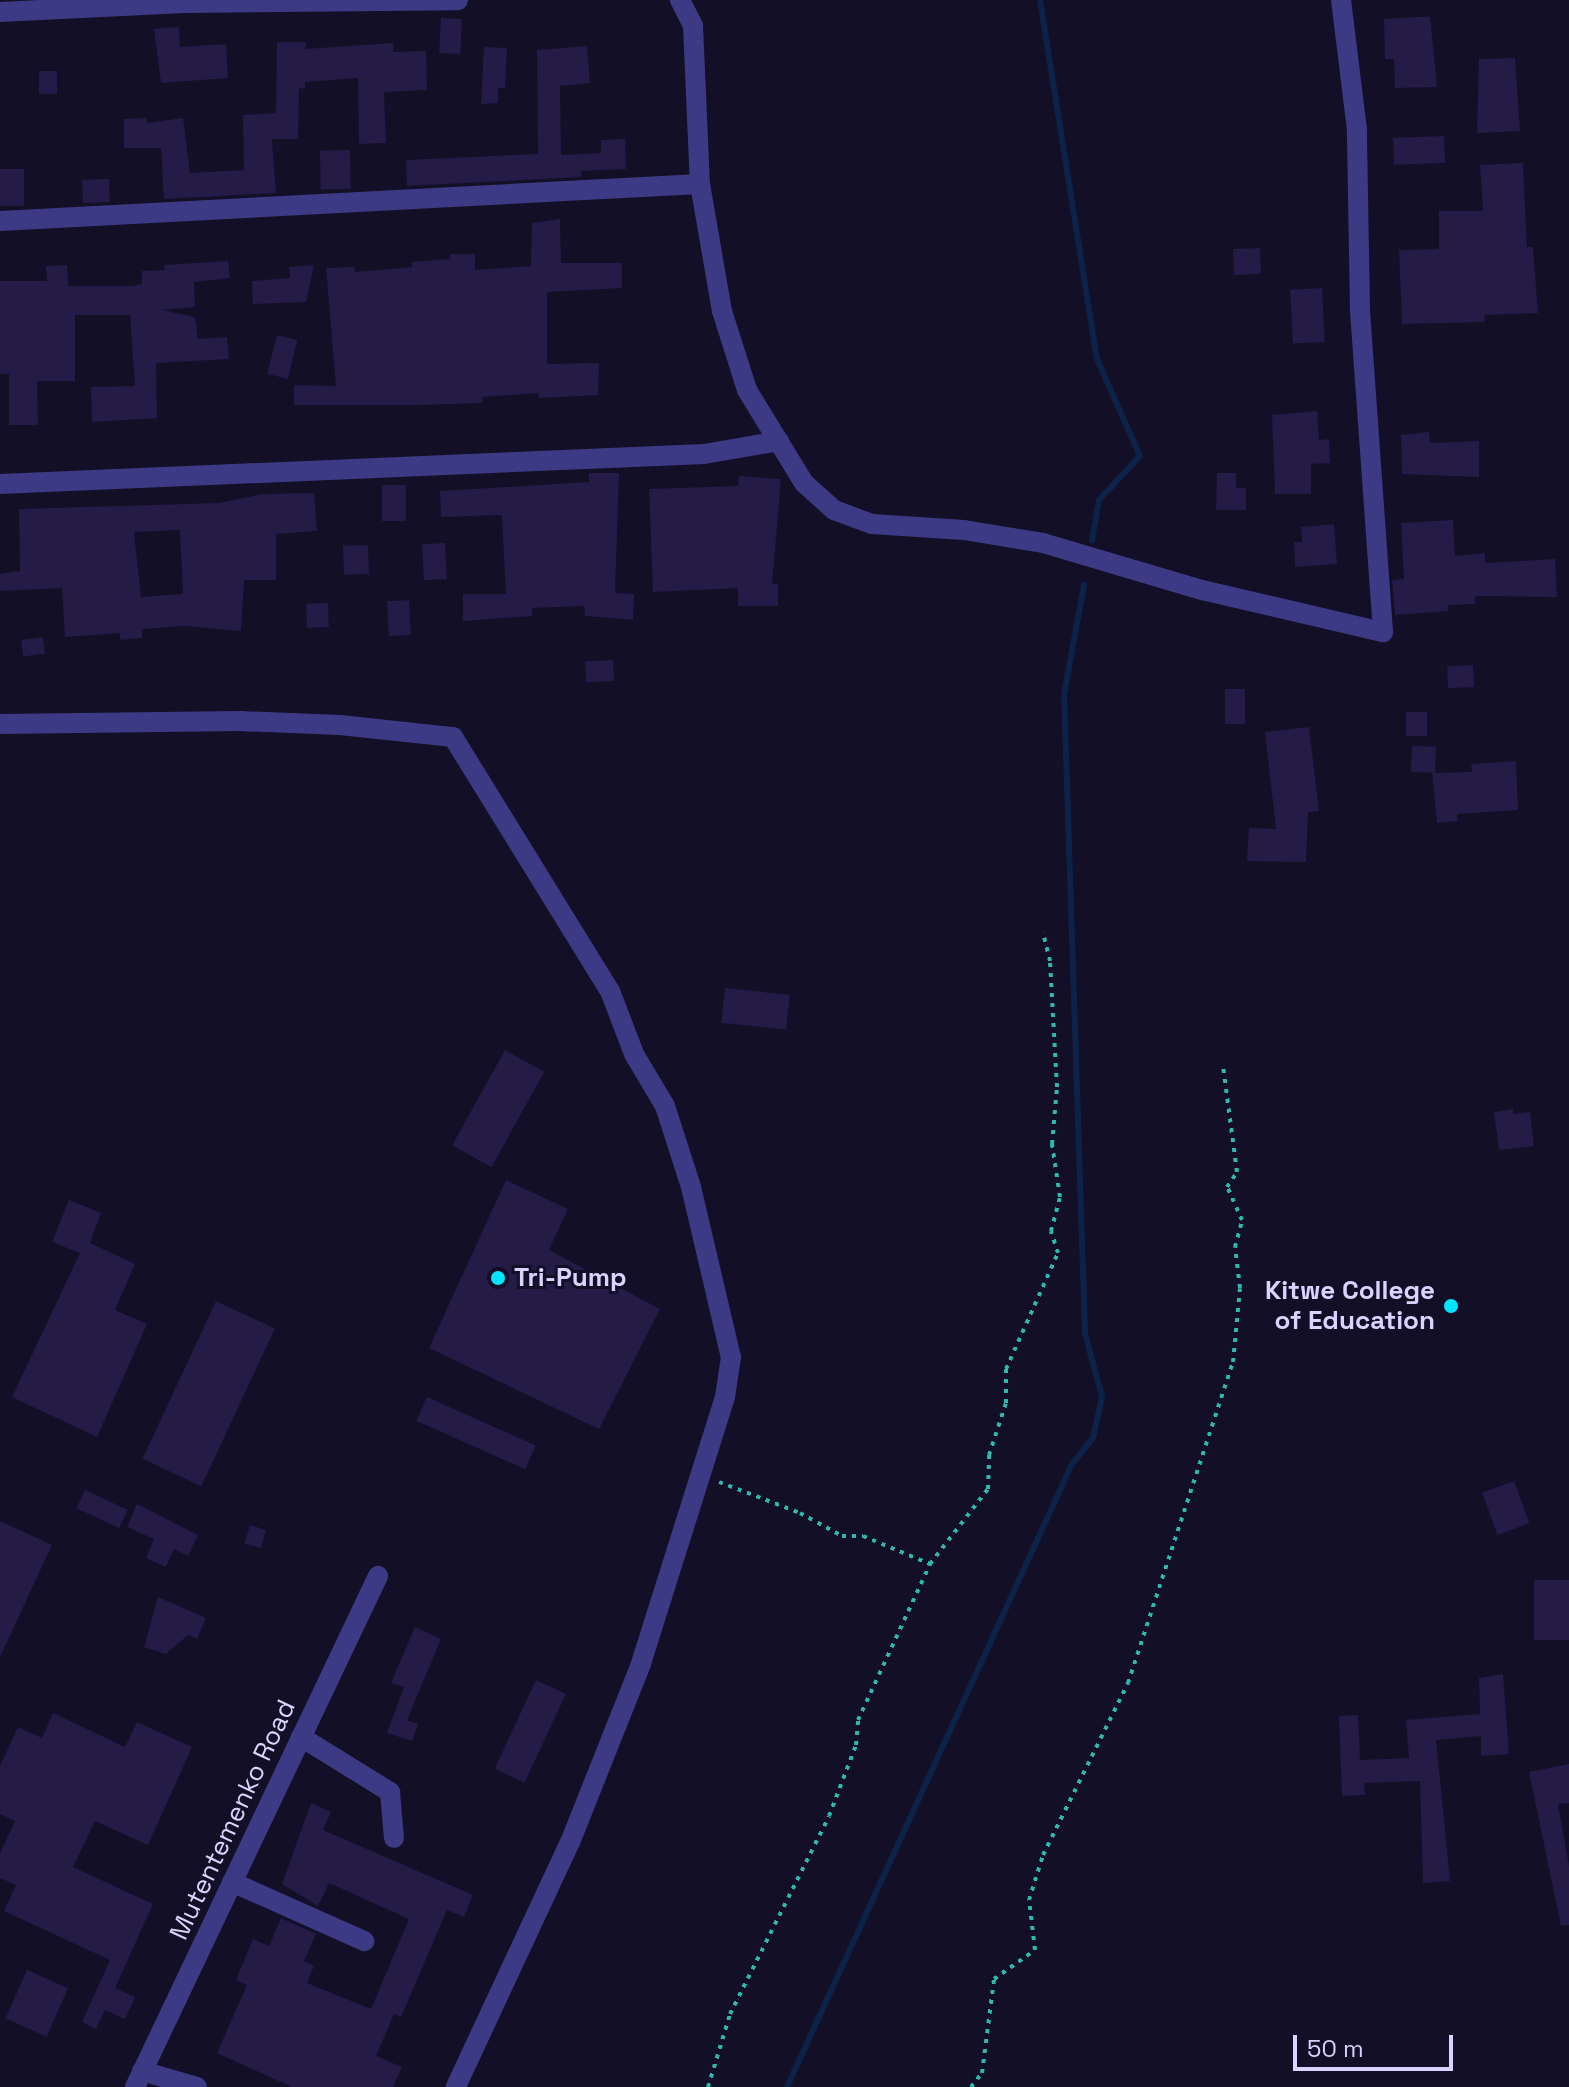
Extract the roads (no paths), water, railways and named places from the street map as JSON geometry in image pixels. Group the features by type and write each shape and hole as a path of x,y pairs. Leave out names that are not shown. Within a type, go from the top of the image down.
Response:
{"street":[{"path":"0,12 458,0"},
{"path":"680,0 693,26 700,184 722,311 747,390 804,483 834,510 872,524 964,530 1043,543 1202,590 1383,632 1360,310 1357,130 1341,0"},
{"path":"0,221 700,184"},
{"path":"0,484 704,454 779,441"},
{"path":"0,724 240,721 340,725 453,737 610,991 634,1054 665,1106 691,1187 731,1357 705,1471 641,1664 570,1842 456,2087"},
{"name":"Mutentemenko Road","path":"139,2079 378,1576"},
{"path":"301,1737 390,1792 394,1838"},
{"path":"232,1882 364,1941"},
{"path":"139,2079 197,2087"}],"waterway":[{"path":"1040,0 1097,359 1140,456 1099,500 1092,540"},
{"path":"787,2087 1072,1464 1093,1438 1102,1397 1085,1333 1064,694 1084,585"}],"place":[{"name":"Tri-Pump","path":"498,1278"},
{"name":"Kitwe College of Education","path":"1451,1306"}]}
